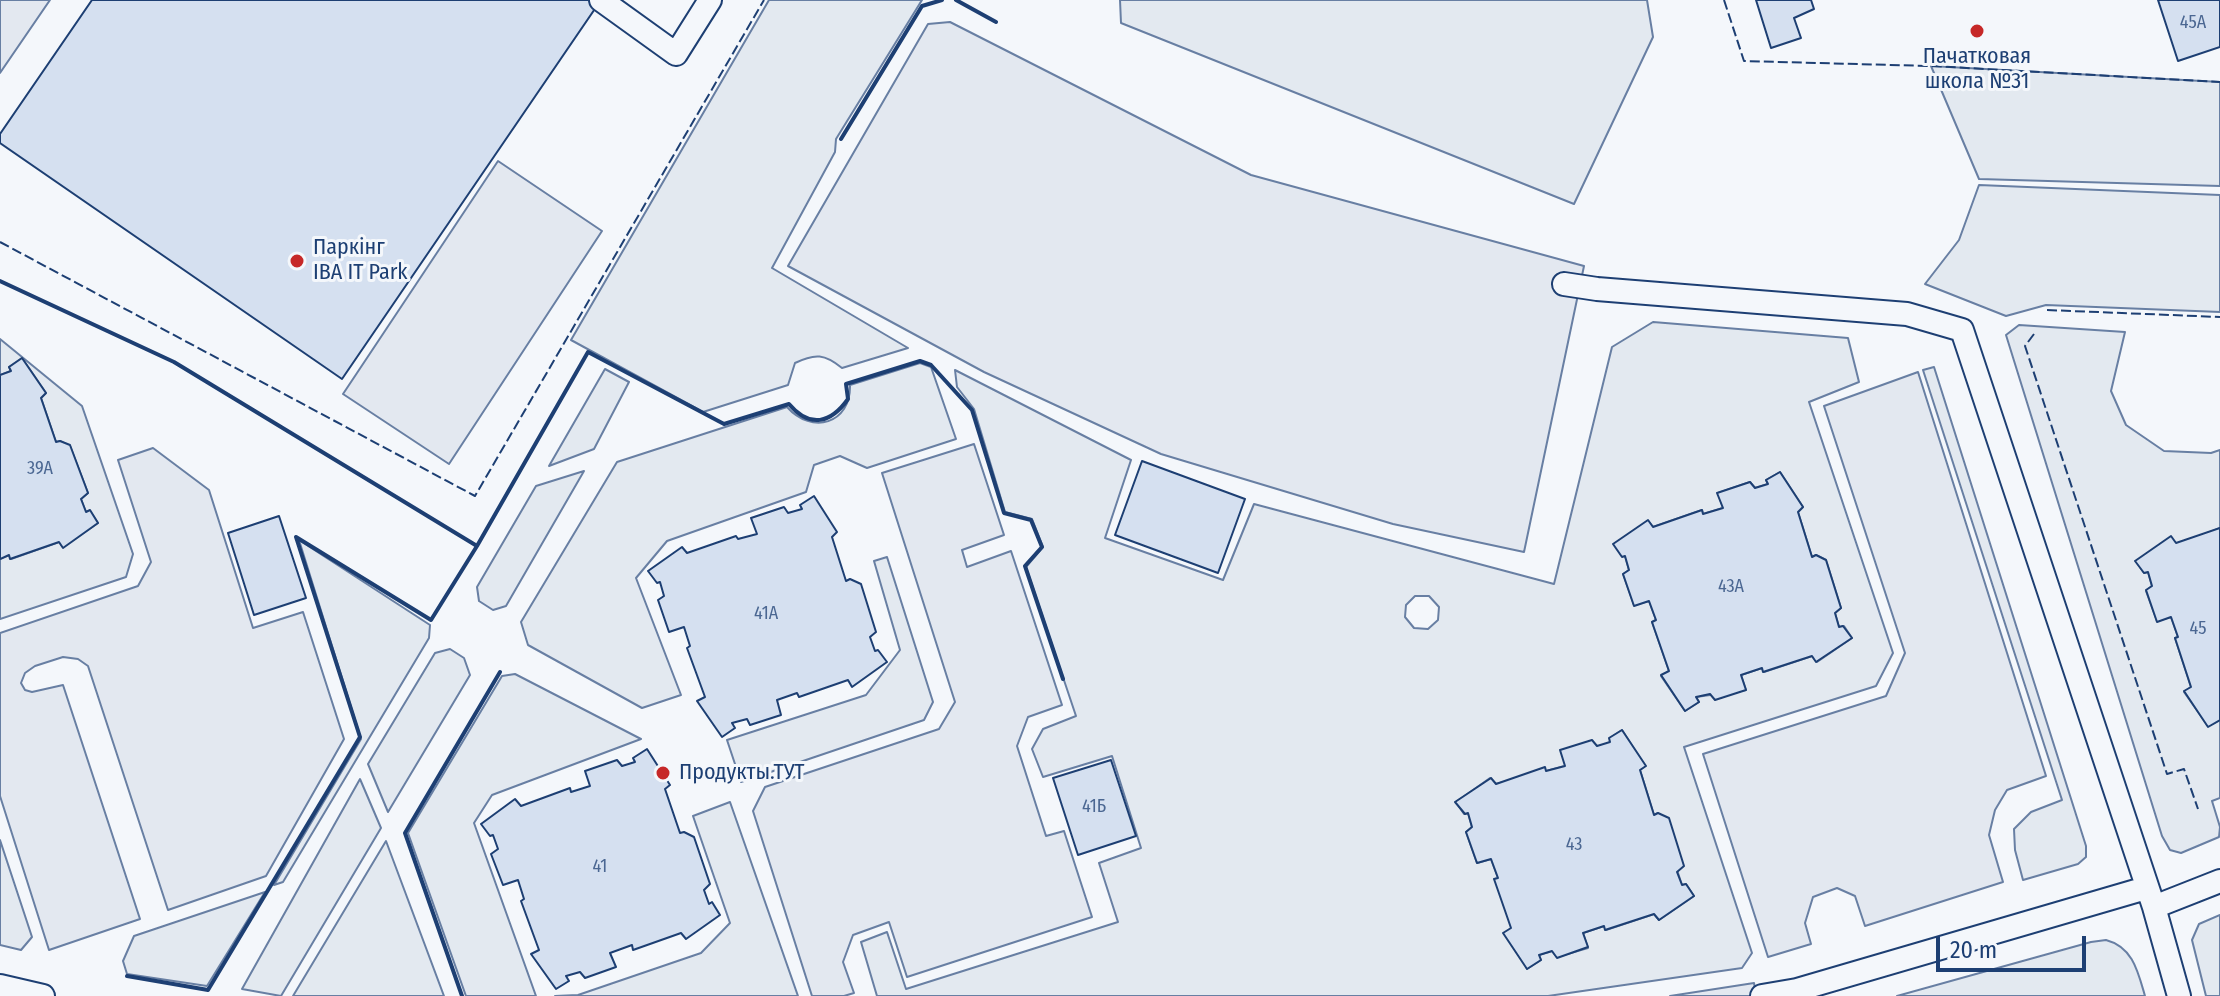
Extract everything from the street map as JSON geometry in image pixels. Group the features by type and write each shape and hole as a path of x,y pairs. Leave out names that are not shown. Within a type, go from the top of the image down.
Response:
{"lane":[{"path":"601,0 676,54 710,0"},
{"path":"1564,284 1907,314 1962,330 2150,897 2179,996"},
{"path":"1762,996 1797,990 2220,881"},
{"path":"0,986 43,996"}],"shaded area":[{"path":"0,0 50,0 0,73"},
{"path":"769,0 922,0 836,139 835,152 772,268 908,348 842,368 820,356 808,358 795,363 788,385 703,412 571,340"},
{"path":"1120,0 1647,0 1653,37 1574,204 1121,23"},
{"path":"950,22 1251,175 1584,266 1524,552 1393,524 1161,454 984,372 788,266 928,24"},
{"path":"1931,66 2220,82 2220,186 1979,179"},
{"path":"498,161 602,231 449,464 343,394"},
{"path":"1979,185 2220,195 2220,312 2046,305 2006,316 1925,284 1959,240"},
{"path":"1653,322 1848,338 1859,382 1809,402 1893,653 1876,686 1684,747 1752,953 1742,968 1548,996 877,996 861,942 887,932 906,989 1118,922 1099,863 1141,848 1112,756 1043,777 1032,749 1043,729 1076,716 1026,567 1043,547 1032,519 1005,512 974,409 957,387 955,370 1131,460 1105,538 1223,580 1254,504 1554,584 1612,347","holes":["1780,472 1803,507 1798,512 1812,557 1816,555 1826,560 1841,608 1835,613 1839,627 1844,626 1852,638 1817,662 1812,656 1764,672 1762,668 1741,675 1746,690 1696,697 1699,702 1685,711 1661,676 1669,671 1652,622 1656,620 1649,601 1634,605 1623,574 1629,570 1625,556 1614,544 1648,521 1653,527 1702,510 1703,514 1723,508 1718,493 1750,482 1755,488 1768,484 1766,480","1415,596 1429,596 1439,607 1438,620 1428,629 1414,628 1405,617 1406,605","1622,730 1645,766 1640,770 1654,815 1658,813 1682,885 1686,884 1694,896 1659,920 1654,914 1606,930 1604,926 1583,933 1588,948 1557,957 1552,951 1539,955 1541,960 1527,969 1495,879 1498,878 1491,859 1477,863 1466,832 1472,827 1468,813 1464,814 1456,802 1490,778 1496,784 1565,766 1610,742 1610,738"]},
{"path":"2019,325 2125,332 2111,391 2126,425 2164,451 2211,453 2220,450 2220,528 2136,561 2144,573 2148,572 2152,586 2146,591 2157,621 2171,617 2191,687 2184,692 2208,726 2220,720 2220,798 2212,801 2220,827 2219,837 2181,853 2170,850 2162,836 2006,335"},
{"path":"0,339 82,406 133,554 126,577 0,619 0,559 9,555 11,559 59,542 63,547 98,523 90,511 86,512 81,499 88,493 70,446 56,442 41,398 46,393 22,358 9,367 11,371 0,375"},
{"path":"920,363 931,367 956,439 867,468 840,456 814,465 806,492 667,541 636,578 681,695 642,708 528,645 521,622 617,462 787,407 808,421 828,421 844,409 850,385"},
{"path":"1934,367 2086,846 2086,857 2078,864 2023,880 2015,850 2014,829 2031,812 2062,800 1923,370"},
{"path":"605,369 629,382 594,449 549,466"},
{"path":"1918,372 2046,776 2007,790 1995,810 1989,835 2003,882 1865,926 1855,896 1837,888 1813,897 1805,923 1811,944 1768,957 1703,754 1886,696 1905,653 1824,406"},
{"path":"974,444 1004,535 962,550 967,567 1011,551 1062,705 1028,717 1017,746 1046,836 1064,831 1092,917 907,977 889,922 853,935 843,962 854,993 812,996 753,811 765,787 939,729 955,702 882,473"},
{"path":"153,448 209,490 253,628 303,612 344,739 266,876 168,910 88,666 78,659 63,657 35,666 25,673 21,683 25,690 32,692 63,685 140,919 49,950 0,796 0,633 138,586 151,562 118,460"},
{"path":"584,471 506,606 493,610 479,601 477,587 536,486"},
{"path":"299,540 430,625 429,638 283,882 274,885 361,739"},
{"path":"887,557 933,702 924,720 741,782 727,740 866,695 900,650 874,561"},
{"path":"450,649 464,658 470,675 388,812 368,764 435,653"},
{"path":"515,674 641,739 492,795 474,823 536,996 466,996 408,833 502,676"},
{"path":"360,779 381,828 281,996 242,989"},
{"path":"730,802 798,996 555,996 578,995 701,953 730,923 693,816"},
{"path":"0,840 32,937 21,950 0,945"},
{"path":"386,841 444,996 293,996"},
{"path":"265,892 207,986 127,974 123,961 134,936"},
{"path":"2220,915 2220,996 2206,996 2192,940 2199,924"},
{"path":"2106,940 2128,954 2145,996 1897,996 2091,942"},
{"path":"1754,983 1756,996 1670,996"}],"building":[{"name":"Паркінг IBA IT Park","path":"92,0 601,0 342,379 0,143 0,134"},
{"path":"1756,0 1811,0 1814,9 1794,18 1801,38 1771,48"},
{"path":"2158,0 2220,0 2220,47 2178,61"},
{"path":"22,358 46,393 41,398 56,442 70,445 88,493 81,499 86,512 90,510 98,523 63,548 59,542 10,559 9,555 0,559 0,375 11,371 9,367"},
{"path":"1142,461 1245,499 1218,573 1115,535"},
{"path":"1780,472 1803,507 1798,512 1812,557 1816,555 1826,560 1841,608 1835,613 1839,627 1843,626 1852,638 1816,662 1812,656 1763,672 1762,668 1741,675 1746,690 1715,700 1710,694 1696,697 1699,702 1685,711 1661,675 1669,671 1652,622 1656,620 1649,601 1634,606 1623,574 1629,570 1625,556 1622,557 1613,544 1648,520 1653,527 1702,510 1703,514 1723,508 1717,493 1750,482 1755,488 1768,484 1766,480"},
{"path":"814,496 837,532 832,537 846,581 850,579 861,584 876,632 870,637 875,651 878,650 887,662 852,687 848,680 799,697 797,693 777,700 781,715 750,725 747,719 732,723 735,728 722,737 697,701 705,697 687,648 690,646 684,627 669,632 658,600 664,596 660,582 657,583 648,571 682,547 687,553 736,536 738,539 757,534 751,518 784,507 788,513 802,509 800,505"},
{"path":"279,516 306,598 254,615 228,533"},
{"path":"2220,528 2220,720 2208,727 2184,691 2191,687 2171,617 2157,622 2146,590 2152,586 2148,572 2144,573 2135,561 2171,536 2176,543"},
{"path":"1622,730 1646,766 1640,770 1654,815 1658,813 1669,818 1684,866 1677,872 1682,885 1686,884 1694,896 1659,920 1654,914 1605,930 1604,926 1583,933 1588,947 1557,958 1552,951 1539,955 1541,960 1527,969 1503,933 1511,928 1494,879 1498,878 1491,859 1477,863 1466,832 1472,827 1468,813 1465,814 1455,802 1491,778 1496,784 1545,767 1546,771 1565,766 1560,750 1592,740 1597,746 1610,742 1609,738"},
{"path":"647,749 670,785 665,789 680,833 694,837 710,884 704,890 709,904 712,902 720,915 686,939 681,933 633,950 632,945 610,953 616,967 585,978 580,972 566,976 569,981 556,989 531,954 539,950 521,901 524,899 518,880 503,885 491,854 498,849 493,835 490,836 481,824 515,799 521,806 570,788 571,792 590,786 585,771 617,760 622,766 635,762 633,758"},
{"path":"1111,760 1136,836 1078,855 1053,778"}],"fence":[{"path":"0,242 475,496 764,0"},
{"path":"1724,0 1744,61 1931,66 2220,82"},
{"path":"2047,310 2220,317"},
{"path":"2034,334 2025,346 2167,774 2184,769 2198,809"}],"wall":[{"path":"841,139 922,6 942,0"},
{"path":"956,0 996,22"},
{"path":"0,281 174,362 477,546"},
{"path":"127,976 208,990 360,737 296,537 431,620 588,352 724,424 789,404 805,417 820,420 835,413 848,399 846,384 920,361 931,365 972,410 1004,513 1031,520 1042,547 1025,566 1063,679"},
{"path":"462,996 405,833 500,672"}],"place":[{"name":"Пачатковая школа №31","path":"1977,31"},
{"name":"Паркінг IBA IT Park","path":"297,261"},
{"name":"Продукты.ТУТ","path":"663,773"}]}
